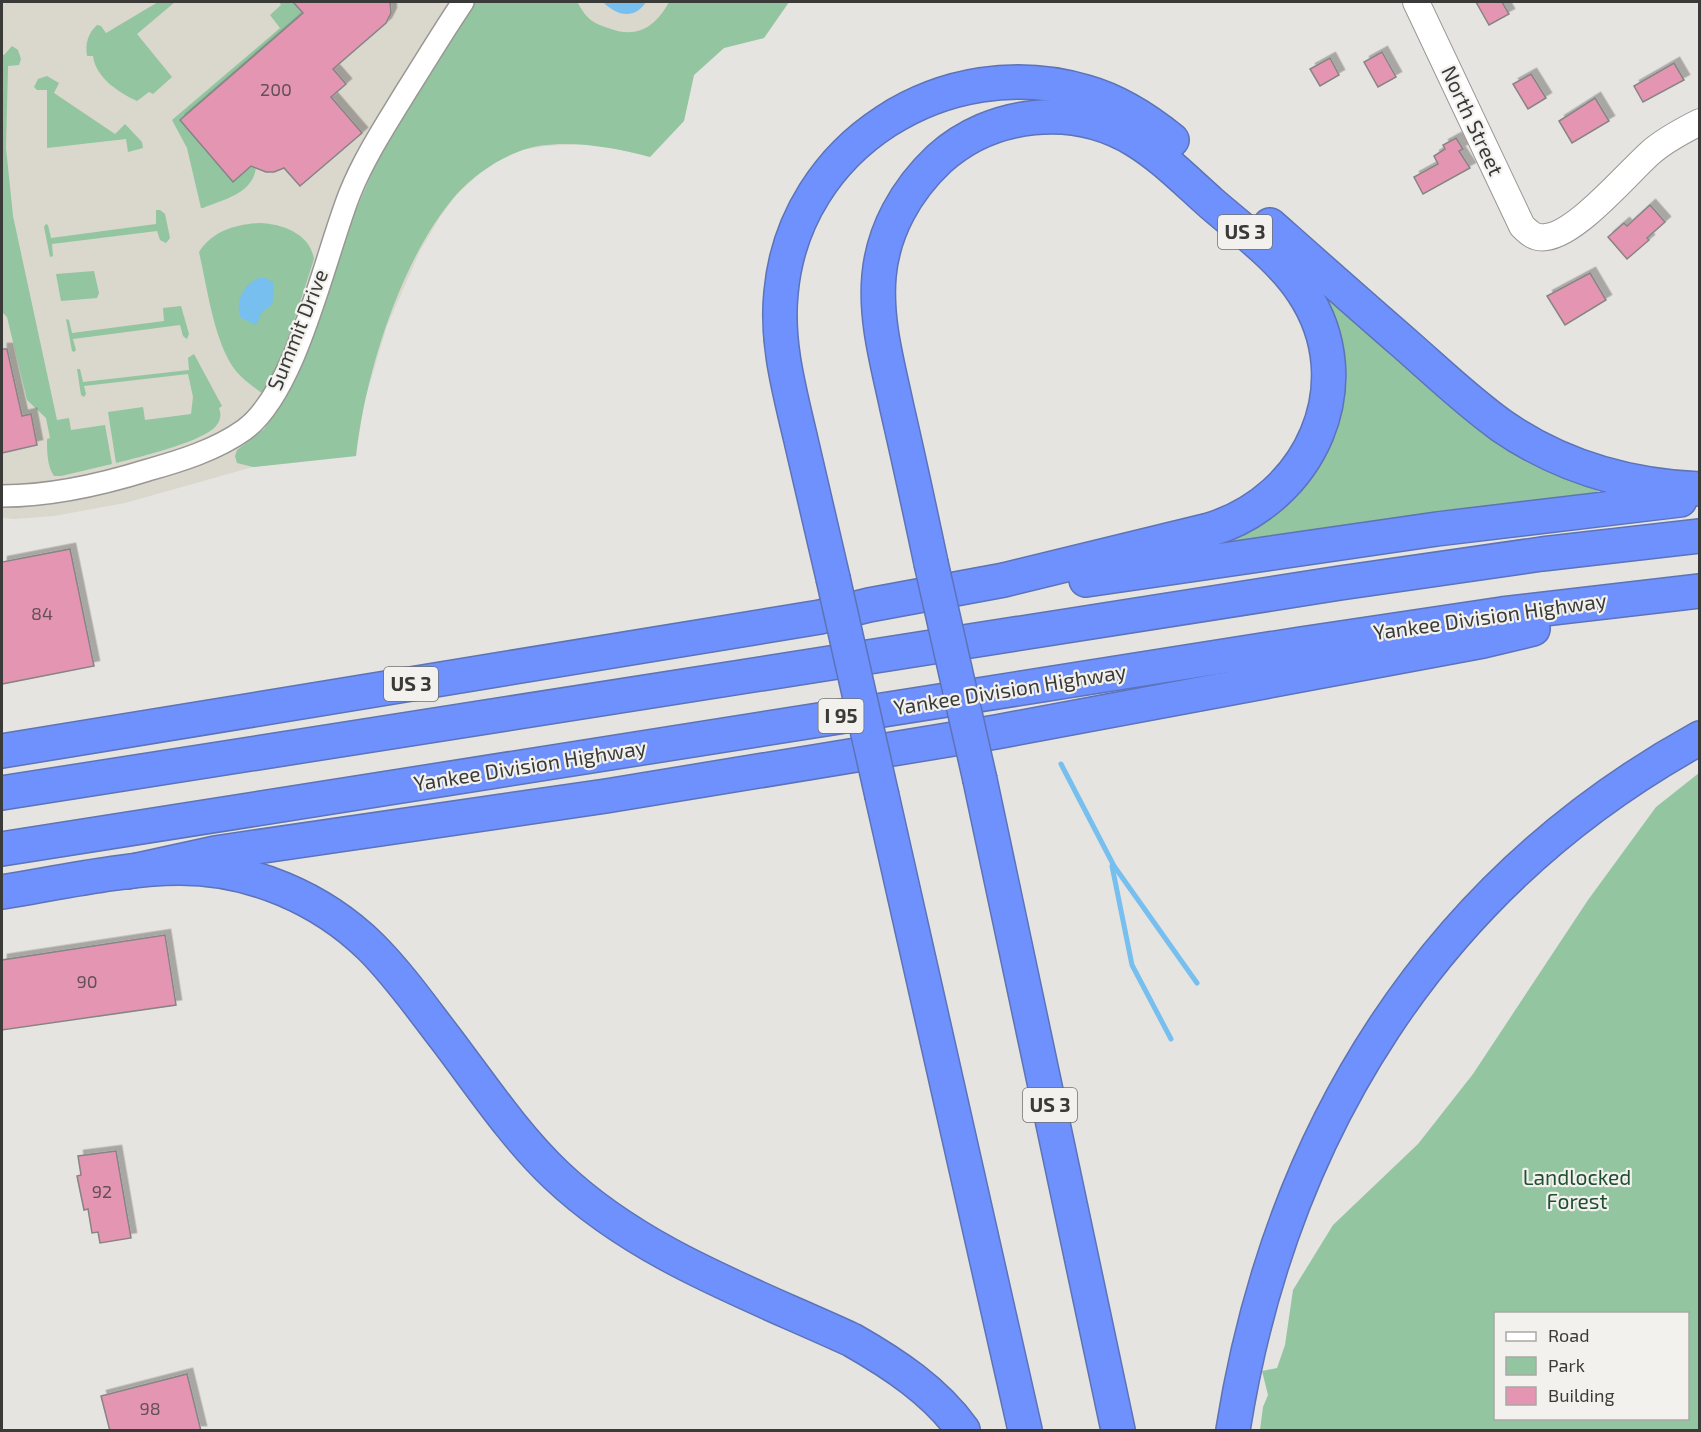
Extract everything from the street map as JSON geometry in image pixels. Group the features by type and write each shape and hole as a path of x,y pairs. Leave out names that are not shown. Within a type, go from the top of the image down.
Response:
{"highway":[{"path":"1025,1431 780,342 781,292 790,245 802,215 819,188 837,164 873,130 900,112 936,95 992,82 1023,82 1071,88 1100,96 1156,127 1501,425 1529,443 1597,472 1645,484 1700,489"},
{"name":"US 3","path":"2,750 820,617 869,605 1004,580 1225,525 1253,512 1276,494 1293,475 1308,454 1318,431 1324,408 1328,370 1322,335 1303,291 1276,260 1157,155 1132,138 1106,126 1063,117 1032,117 1003,123 975,135 948,151 926,172 908,195 889,231 879,274 879,317 885,353 931,562 980,780 1118,1431"},
{"path":"820,617 869,615 1369,538 1700,496"},
{"path":"2,793 1329,584 1474,563 1700,536"},
{"path":"2,892 128,872 215,853 596,798 1098,715 1483,641 1691,591"},
{"name":"Yankee Division Highway","path":"2,849 1312,642 1513,613 1691,591"},
{"path":"1233,1431 1254,1330 1271,1268 1291,1209 1315,1150 1343,1094 1393,1012 1452,936 1519,868 1597,803 1645,770 1700,738"},
{"path":"128,872 179,868 230,872 273,885 301,897 328,913 356,933 381,957 529,1146 552,1171 593,1207 636,1237 678,1261 852,1340 883,1358 932,1395 963,1431"}],"street":[{"name":"Summit Drive","path":"2,496 70,490 159,467 205,451 239,433 255,420 278,388 292,357 338,224 362,167 383,129 463,2"},
{"name":"North Street","path":"1416,2 1522,226 1533,236 1545,238 1569,226 1613,191 1651,153 1700,122"}],"shaded area":[{"path":"2,2 789,2 764,38 724,48 694,75 684,121 650,157 615,148 583,144 522,150 499,160 457,194 420,251 387,326 364,403 356,456 253,467 125,503 54,516 15,519 2,518"}],"green space":[{"path":"158,2 175,2 137,34 172,77 153,94 149,92 137,101 116,89 103,78 93,56 87,56 86,47 89,35 97,25 101,26 106,33"},
{"path":"279,2 293,2 303,13 180,120 233,181 252,165 256,167 254,176 243,189 228,198 201,208 187,148 172,120 280,28 270,15 281,5"},
{"path":"475,2 577,2 595,23 627,32 644,29 651,25 658,19 669,2 789,2 764,38 724,48 694,75 684,121 650,157 585,145 535,147 520,151 494,164 477,175 456,195 436,221 418,251 389,318 368,389 356,456 253,467 237,463 235,456 237,450 264,429 284,400 307,350 347,231 386,144"},
{"path":"12,46 18,50 21,59 19,65 8,66 6,148 13,216 57,420 69,418 71,430 105,425 112,464 61,476 54,476 50,468 47,439 50,438 46,418 27,400 7,317 2,312 2,54 4,55"},
{"path":"47,76 59,83 54,93 115,134 125,124 142,142 143,148 128,152 126,139 47,148 47,90 37,90 34,87 38,79"},
{"path":"156,210 165,214 170,238 166,243 160,240 157,231 52,244 53,256 50,257 44,227 46,224 51,238 156,224"},
{"path":"260,223 286,228 294,232 307,243 314,259 286,346 262,393 237,372 225,352 211,310 199,252 211,239 225,230"},
{"path":"94,271 99,293 97,298 61,301 56,274"},
{"path":"1301,272 1598,489 1597,494 1171,550 1325,440"},
{"path":"181,306 189,334 187,339 183,336 180,325 73,339 76,350 72,351 66,319 69,320 72,333 164,321 163,308"},
{"path":"194,354 222,406 219,408 219,422 213,429 194,439 116,463 108,412 143,407 145,420 191,414 193,397 188,374 84,386 86,394 84,397 81,395 77,369 80,369 83,382 189,370 188,358"},
{"name":"Landlocked Forest","path":"1699,773 1699,1430 1260,1430 1263,1407 1268,1395 1262,1371 1277,1368 1285,1345 1293,1290 1333,1225 1418,1144 1473,1074 1588,900 1656,807"}],"water":[{"path":"603,2 646,2 636,12 625,14 608,7"},
{"path":"259,278 273,282 274,292 272,305 262,312 256,325 241,318 239,306 245,289"}],"building":[{"path":"293,2 390,2 391,13 386,23 333,69 346,84 331,97 362,133 300,186 284,168 266,172 251,166 233,182 180,120 303,13"},
{"path":"1476,2 1502,2 1509,14 1489,25"},
{"path":"1382,52 1396,77 1378,87 1364,62"},
{"path":"1330,58 1339,75 1320,86 1310,69"},
{"path":"1674,63 1684,80 1643,102 1634,86"},
{"path":"1531,74 1546,98 1528,109 1513,84"},
{"path":"1595,98 1609,121 1572,143 1559,121"},
{"path":"1456,138 1463,149 1459,151 1470,168 1423,194 1414,177 1438,164 1434,156 1445,149 1443,145"},
{"path":"1650,205 1665,222 1627,259 1608,237 1624,223 1627,226"},
{"path":"1590,273 1606,300 1565,325 1547,296"},
{"path":"2,349 7,349 22,416 31,414 37,445 2,453"},
{"path":"70,549 94,666 2,684 2,562"},
{"path":"165,935 176,1005 2,1030 2,960"},
{"path":"116,1151 131,1238 100,1243 98,1232 92,1233 88,1209 84,1210 77,1176 81,1175 78,1156"},
{"path":"187,1374 201,1431 110,1431 101,1396"}],"waterway":[{"path":"1061,764 1114,866 1197,983"},
{"path":"1112,866 1132,965 1171,1039"}]}
